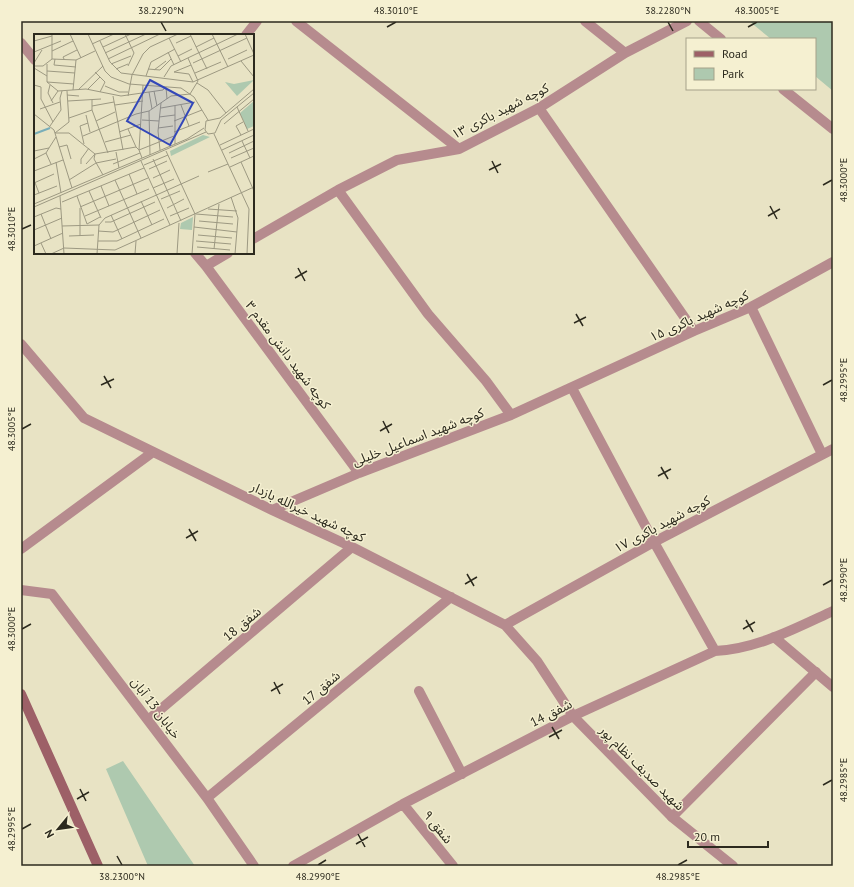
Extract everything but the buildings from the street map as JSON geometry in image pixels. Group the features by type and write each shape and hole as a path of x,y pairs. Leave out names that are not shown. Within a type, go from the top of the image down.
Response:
{"main road":[{"path":"21,694 98,866"}],"street":[{"path":"247,34 257,21"},
{"path":"296,21 459,149"},
{"path":"585,21 625,53"},
{"name":"کوچه شهید باکری ۱۳","path":"254,238 338,190 397,160 459,149 539,108 625,53 687,21"},
{"path":"699,21 720,38"},
{"path":"21,43 34,59"},
{"path":"784,90 833,129"},
{"path":"539,108 694,331"},
{"path":"338,190 428,314 486,380 511,415"},
{"name":"کوچه شهید دانش مقدم ۳","path":"196,254 360,473"},
{"path":"206,266 226,254"},
{"name":"کوچه شهید باکری ۱۵","path":"572,388 694,331 751,307 833,262"},
{"path":"751,307 822,454"},
{"name":"کوچه شهید خیرالله بازدار","path":"21,344 84,418 272,510 352,547 505,625 537,661 573,716"},
{"path":"572,388 654,542 715,651"},
{"name":"کوچه شهید اسماعیل خلیلی","path":"272,510 360,473 511,415 572,388"},
{"name":"کوچه شهید باکری ۱۷","path":"505,625 654,542 833,448"},
{"path":"21,549 153,452"},
{"name":"شفق 18","path":"148,720 352,547"},
{"name":"خیابان 13 آبان","path":"21,590 52,594 207,798 254,866"},
{"name":"شفق 17","path":"207,798 451,597"},
{"name":"شفق 14","path":"293,866 403,804 573,716 715,651 728,650 774,637 833,611"},
{"path":"774,637 833,686"},
{"path":"672,818 816,672"},
{"path":"419,691 462,774"},
{"name":"شهید صدیف نظام پور","path":"573,716 672,818 733,866"},
{"name":"شفق ۹","path":"403,804 453,866"}],"green space":[{"path":"749,21 833,21 833,91 816,77 816,38 770,38"},
{"path":"123,761 195,866 148,866 106,769"}]}
